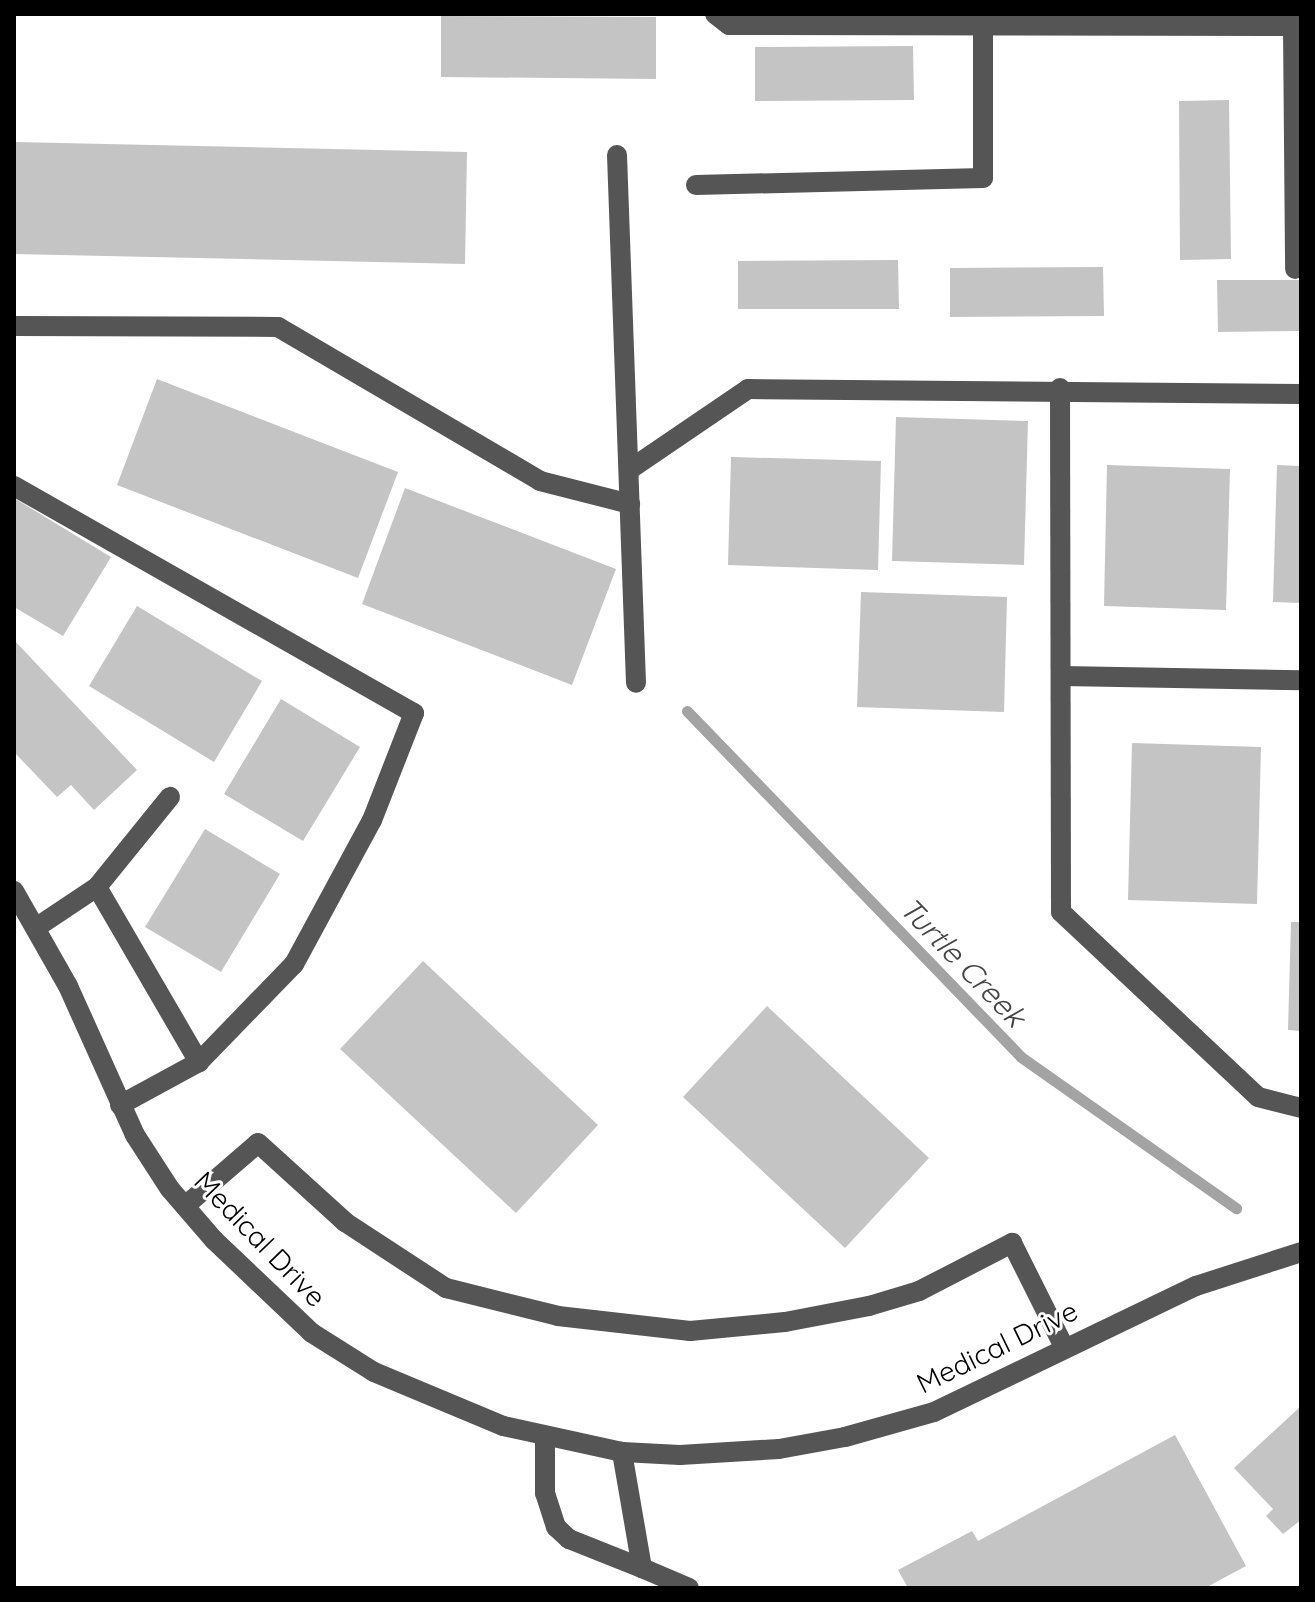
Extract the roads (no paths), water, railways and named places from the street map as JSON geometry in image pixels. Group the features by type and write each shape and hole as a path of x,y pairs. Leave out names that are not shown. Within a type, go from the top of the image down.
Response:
{"street":[{"path":"715,14 729,25 922,20 983,27 1216,22 1297,27 1295,269"},
{"path":"696,185 983,178 983,27"},
{"path":"617,155 636,683"},
{"path":"14,326 278,327 540,481 630,504"},
{"path":"629,470 748,389 1060,388 1301,394"},
{"path":"1060,388 1061,912 1258,1097 1301,1108"},
{"path":"14,486 414,713 372,820 294,964 199,1062 120,1105"},
{"path":"1062,676 1301,680"},
{"path":"37,927 97,887 170,797"},
{"path":"97,887 199,1062"},
{"name":"Medical Drive","path":"14,891 37,927 120,1105 185,1206 265,1292 312,1333 374,1372 440,1404 545,1436 622,1452 726,1454 845,1437 934,1412 1063,1345 1196,1286 1301,1252"},
{"path":"185,1206 258,1143 345,1222 446,1288 558,1316 690,1331 869,1306 919,1291 1012,1243 1063,1345"},
{"path":"545,1436 545,1493 556,1527 569,1539 689,1588"},
{"path":"622,1452 642,1568"}],"waterway":[{"name":"Turtle Creek","path":"687,711 1021,1057 1236,1208"}]}
